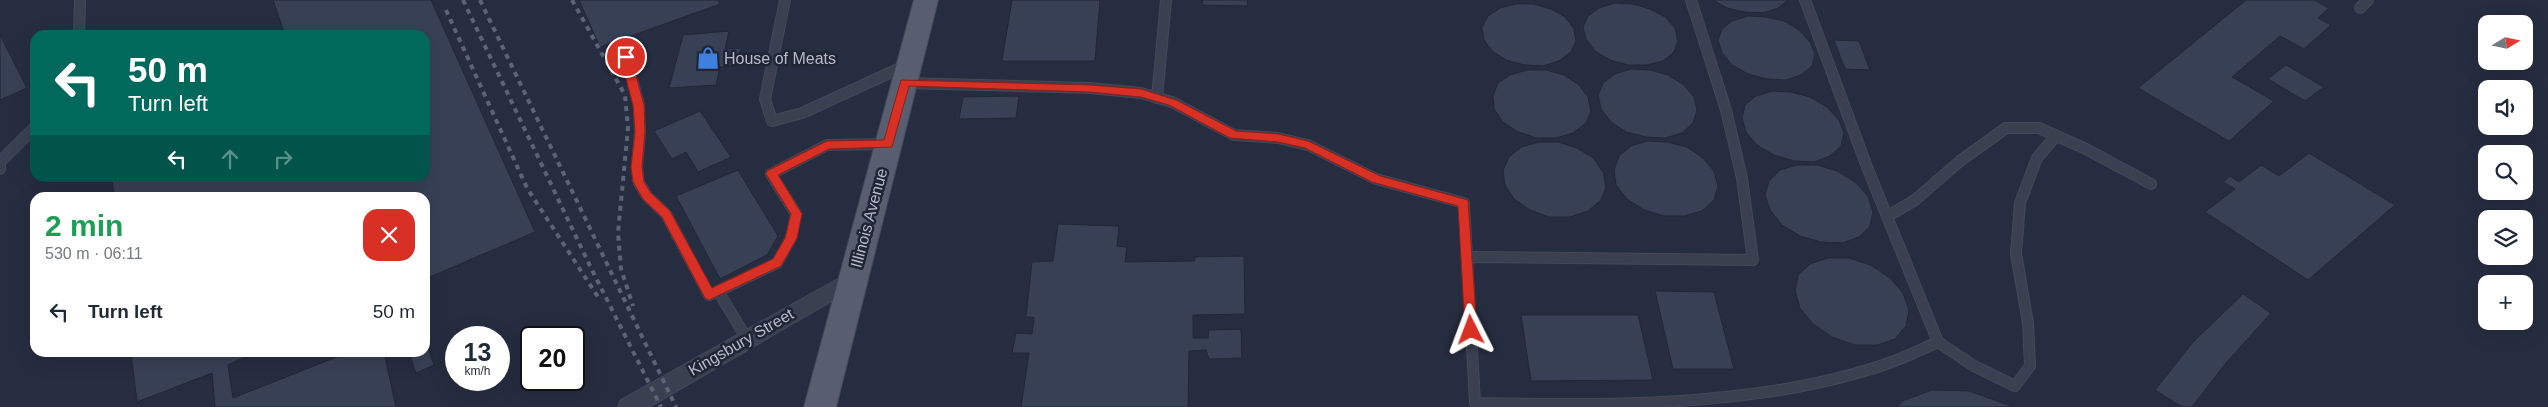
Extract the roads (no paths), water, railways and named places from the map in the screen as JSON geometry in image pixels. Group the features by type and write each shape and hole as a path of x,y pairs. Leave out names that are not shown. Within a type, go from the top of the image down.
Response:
{"main road":[{"name":"Illinois Avenue","path":"820,407 926,0"}],"street":[{"name":"Kingsbury Street","path":"629,407 854,278"}],"lane":[{"path":"79,30 80,0"},
{"path":"785,0 765,99 772,121 802,113 907,73 1126,91 1157,98 1196,114 1234,135 1278,138 1308,145 1376,180 1464,204 1475,403 1617,407 1739,406 1804,394 1876,375 1915,358 1938,342"},
{"path":"1157,98 1166,0"},
{"path":"1467,257 1753,260 1742,178 1726,110 1691,0"},
{"path":"1805,0 1867,167 1938,342 1974,366 2015,386 2030,366 2028,323 2016,254 2020,203 2037,158 2056,136"},
{"path":"2360,8 2368,0"},
{"path":"626,57 639,105 640,132 637,167 639,182 647,196 666,214 709,295 777,263 791,238 796,214 771,174 827,145 888,144"},
{"path":"1888,216 1915,200 1960,161 2006,128 2039,128 2151,184"},
{"path":"0,170 0,162 30,132"},
{"path":"718,291 748,339"}],"railway":[{"path":"463,0 591,268 661,407"},
{"path":"480,0 676,407"},
{"path":"572,0 625,95 628,128 618,233 621,269 633,306"},
{"path":"446,10 527,188 600,300"}],"place":[{"name":"House of Meats","path":"708,58"}]}
